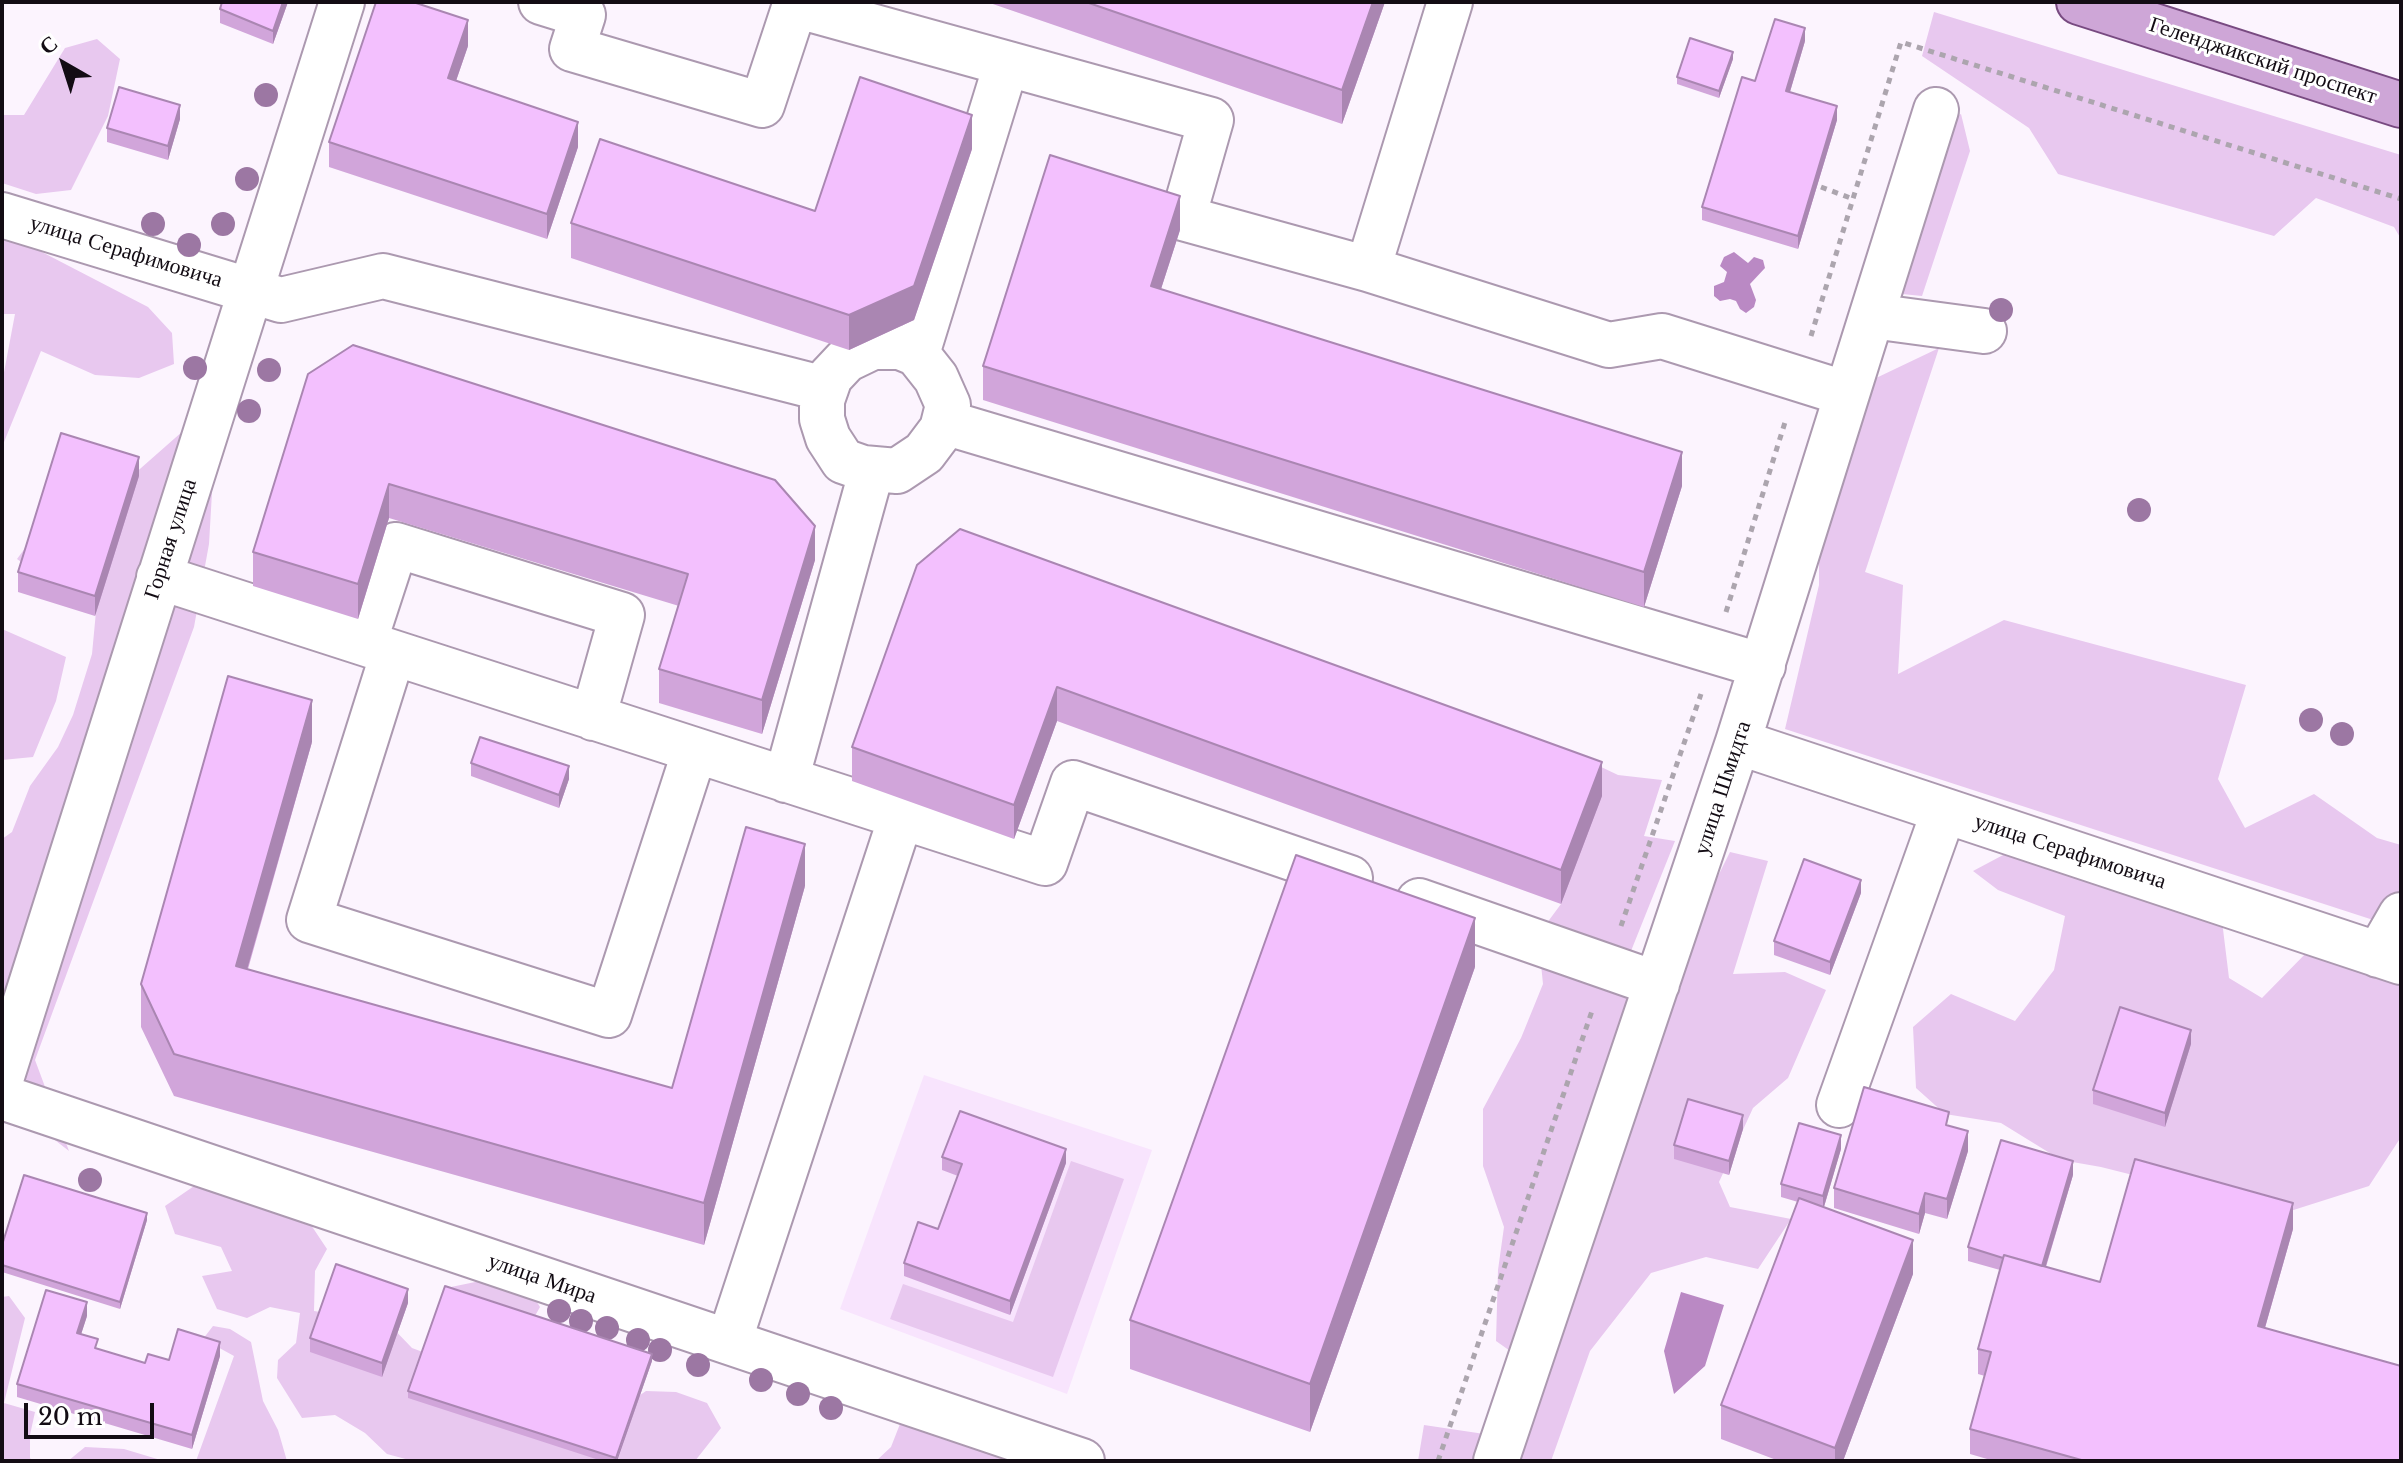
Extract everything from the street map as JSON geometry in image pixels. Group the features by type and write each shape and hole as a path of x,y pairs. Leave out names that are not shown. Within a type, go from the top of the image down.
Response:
{"main road":[{"name":"Геленджикский проспект","path":"2079,2 2401,105"}],"street":[{"name":"Горная улица","path":"2,1076 342,2"},
{"path":"541,2 586,8 572,49 762,105 790,4 1211,120 1183,218 1368,269 1609,345 1662,336 1847,394"},
{"path":"1368,269 1450,2"},
{"path":"917,354 1006,65"},
{"name":"улица Шмидта","path":"1496,1461 1763,666 1936,110"},
{"name":"улица Серафимовича","path":"2,215 281,300 383,276 825,389"},
{"path":"1872,316 1984,331"},
{"path":"873,347 900,347 917,354 936,378 948,405 942,429 924,453 897,471 863,468 843,461 828,438 822,419 822,400 830,377 846,360 873,347"},
{"path":"944,422 1763,666"},
{"path":"786,780 872,469"},
{"path":"593,718 622,615 396,545 378,648 309,920 609,1015 695,750"},
{"path":"159,577 1045,863 1073,783 1657,984"},
{"name":"улица Серафимовича","path":"1738,742 2390,958"},
{"path":"1839,1105 1944,811"},
{"path":"729,1342 901,817"},
{"path":"2390,958 2401,915"},
{"name":"улица Мира","path":"2,1097 1082,1461"}],"path":[{"path":"1438,1461 1714,651 1901,42 2401,199"},
{"path":"1821,187 1853,199"}],"shaded area":[{"path":"1934,12 2401,155 2401,239 2394,227 2316,198 2274,236 2058,174 2029,128 1922,56"},
{"path":"97,39 120,59 108,116 71,190 36,194 2,183 2,115 24,115 65,48"},
{"path":"1961,114 1970,151 1922,296 1902,294 1953,118"},
{"path":"2,234 148,307 172,333 174,364 139,378 95,375 41,351 2,447 2,383 15,314 2,314"},
{"path":"1734,252 1748,263 1754,257 1763,260 1765,268 1750,284 1756,300 1754,307 1746,313 1736,301 1720,301 1714,296 1714,286 1724,282 1727,272 1720,266 1724,257"},
{"path":"1939,348 1865,572 1903,585 1898,674 2004,620 2246,685 2218,779 2245,828 2314,794 2377,838 2401,845 2401,929 1785,729 1819,585 1819,529 1874,379"},
{"path":"183,431 214,458 209,544 194,627 35,1060 69,1151 42,1130 2,1082 2,839 12,832 30,786 58,747 73,715 92,654 97,601 51,584 17,559 51,513 124,483"},
{"path":"2,629 66,657 56,701 33,757 2,760"},
{"path":"1578,756 1618,775 1662,780 1644,836 1675,841 1629,956 1678,956 1730,852 1768,861 1733,974 1785,972 1826,990 1788,1078 1753,1108 1719,1182 1730,1207 1791,1219 1758,1269 1706,1257 1651,1273 1590,1351 1551,1461 1418,1461 1424,1425 1491,1435 1513,1353 1496,1341 1498,1270 1504,1227 1483,1166 1483,1109 1521,1038 1543,984 1538,935 1561,904"},
{"path":"2005,854 2098,872 2222,921 2229,978 2262,998 2312,947 2401,975 2401,1137 2369,1186 2284,1213 2101,1167 2061,1160 2001,1123 1945,1114 1916,1088 1913,1027 1951,994 2015,1021 2054,970 2065,916 1998,890 1973,871"},
{"path":"924,1075 1152,1150 1067,1394 840,1309"},
{"path":"1071,1161 1124,1179 1053,1377 890,1319 903,1284 1013,1322"},
{"path":"213,1173 283,1215 305,1216 327,1249 315,1271 314,1311 387,1322 412,1348 455,1364 443,1338 451,1287 519,1273 540,1307 522,1339 603,1420 646,1391 676,1392 707,1403 721,1428 695,1461 413,1461 387,1454 365,1433 335,1415 302,1418 277,1378 278,1360 296,1343 300,1313 270,1307 247,1318 217,1309 202,1276 232,1271 221,1247 175,1234 165,1206"},
{"path":"1681,1292 1724,1305 1705,1366 1674,1394 1664,1351"},
{"path":"9,1296 25,1318 4,1403 35,1412 30,1435 32,1461 2,1461 2,1297"},
{"path":"213,1326 230,1329 251,1342 263,1401 278,1430 287,1461 196,1461 234,1356 203,1339"},
{"path":"907,1406 1060,1461 876,1461 891,1447"},
{"path":"85,1447 124,1449 164,1461 68,1461"}],"building":[{"path":"222,2 283,2 273,31 220,9"},
{"path":"376,2 413,2 468,20 448,78 578,122 547,214 329,142"},
{"path":"1086,2 1373,2 1342,90"},
{"path":"1775,19 1805,28 1786,91 1837,106 1798,236 1702,207 1742,77 1755,81"},
{"path":"1690,38 1733,52 1719,91 1677,77"},
{"path":"860,77 972,115 914,286 849,315 571,223 600,139 815,211"},
{"path":"119,87 180,105 168,146 107,128"},
{"path":"1050,155 1180,196 1151,286 1682,452 1644,572 983,366"},
{"path":"353,345 775,480 815,526 762,700 659,669 688,574 389,484 358,584 253,552 308,374"},
{"path":"61,433 139,457 95,596 18,572"},
{"path":"960,529 1602,762 1561,870 1057,687 1014,805 852,747 917,565"},
{"path":"228,676 312,700 236,966 672,1088 746,827 805,844 704,1203 174,1054 141,984"},
{"path":"480,737 569,766 559,795 471,763"},
{"path":"1296,855 1475,918 1310,1384 1130,1320"},
{"path":"1804,859 1861,880 1830,962 1774,941"},
{"path":"2120,1007 2191,1030 2165,1113 2093,1090"},
{"path":"1864,1087 1949,1112 1946,1125 1968,1131 1947,1199 1925,1193 1919,1214 1834,1188"},
{"path":"1688,1099 1743,1115 1729,1161 1674,1145"},
{"path":"960,1111 1066,1149 1010,1301 904,1263 918,1222 938,1229 962,1164 942,1157"},
{"path":"1799,1123 1841,1135 1823,1196 1781,1184"},
{"path":"2001,1140 2073,1161 2042,1266 1968,1247"},
{"path":"2135,1159 2293,1203 2258,1326 2401,1366 2401,1461 2085,1461 1970,1429 1991,1352 1978,1349 2004,1255 2100,1282"},
{"path":"24,1175 147,1213 120,1302 2,1265 2,1245"},
{"path":"1799,1198 1913,1240 1835,1448 1721,1405"},
{"path":"336,1264 408,1289 382,1363 310,1338"},
{"path":"445,1286 652,1354 616,1458 408,1391"},
{"path":"46,1290 87,1302 77,1333 98,1339 95,1348 145,1363 148,1354 169,1360 178,1329 220,1342 192,1435 17,1384"}]}
